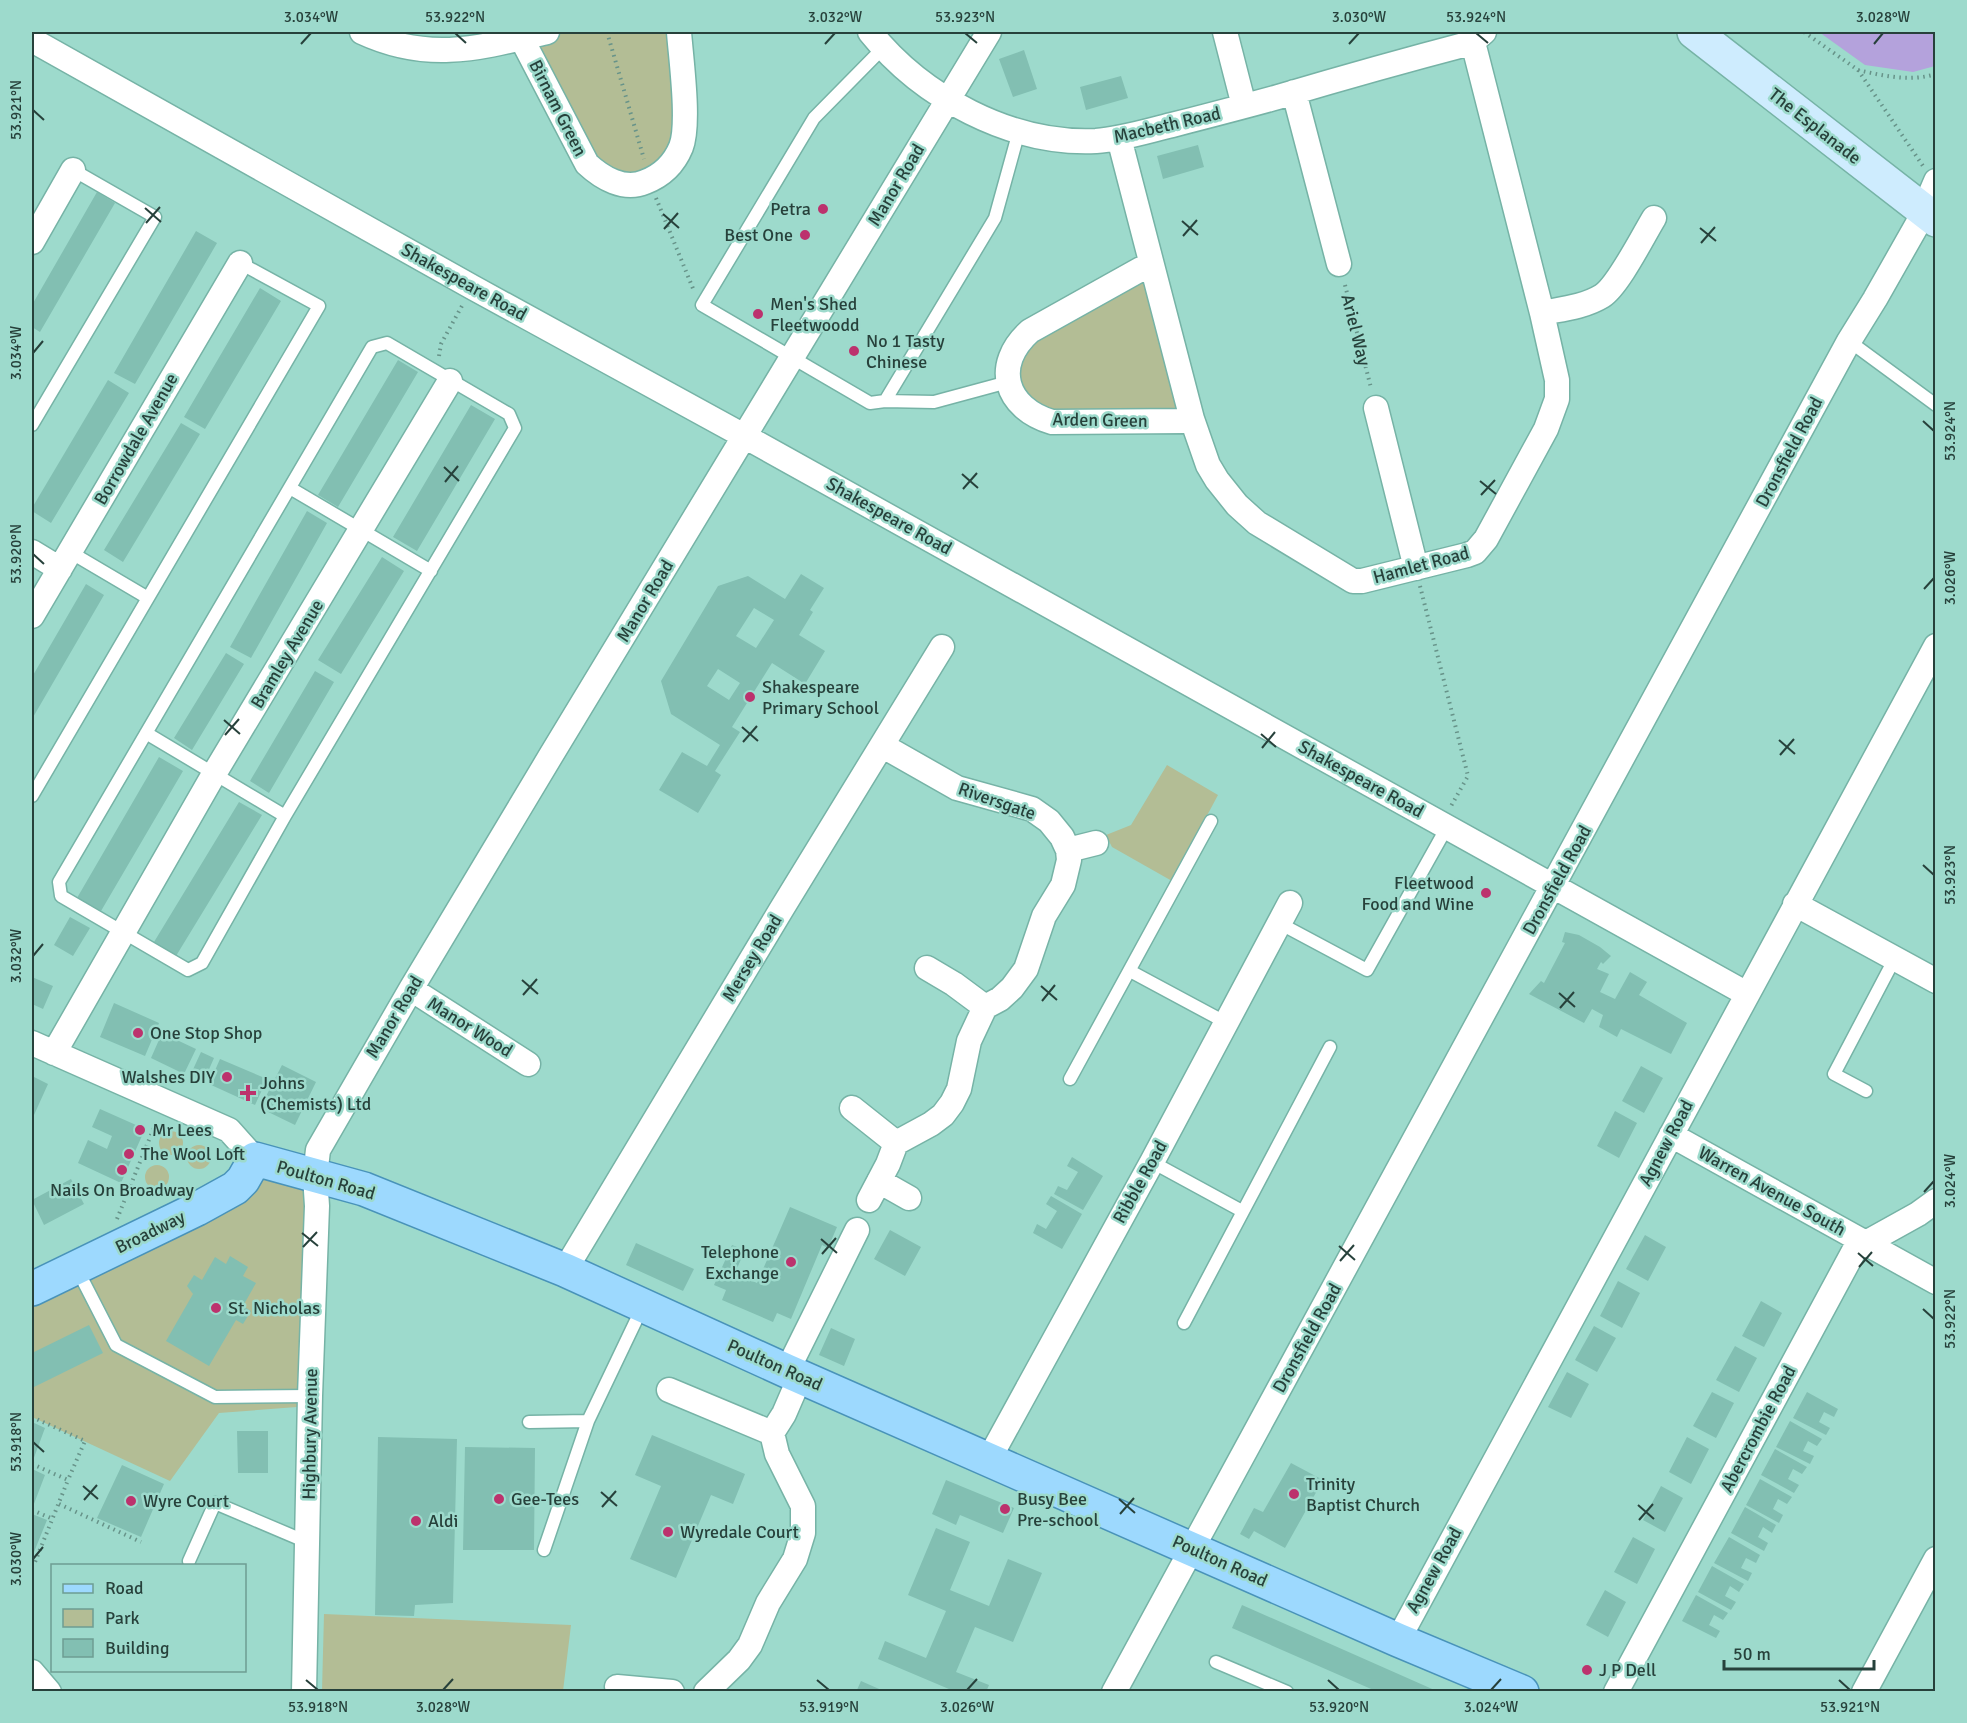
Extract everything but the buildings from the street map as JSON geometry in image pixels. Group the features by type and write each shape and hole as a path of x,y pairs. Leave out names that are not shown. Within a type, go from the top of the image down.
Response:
{"main road":[{"name":"Poulton Road","path":"255,1159 363,1189 565,1270 793,1374 1518,1691"},
{"name":"Broadway","path":"32,1289 197,1209 235,1188 243,1180 255,1159"}],"street":[{"path":"362,32 381,40 429,51 474,48 547,32"},
{"path":"651,180 664,172 674,160 681,147 684,134 679,32"},
{"name":"Manor Road","path":"315,1176 318,1150 411,989 989,32"},
{"path":"1225,32 1244,106"},
{"name":"The Esplanade","path":"1694,32 1932,199"},
{"name":"Birnam Green","path":"523,37 587,164 597,174 628,185 651,180"},
{"name":"Macbeth Road","path":"876,40 913,75 948,99 983,118 1019,131 1071,140 1119,138 1294,92 1477,37"},
{"name":"Hamlet Road","path":"1119,138 1192,418 1208,465 1237,505 1257,523 1353,581 1362,581 1467,555 1482,546 1546,429 1557,399 1557,380 1542,313 1475,50 1477,37"},
{"name":"Shakespeare Road","path":"32,40 472,287 1747,994"},
{"path":"1294,92 1339,264"},
{"path":"32,242 73,170"},
{"name":"Dronsfield Road","path":"1114,1692 1849,341 1932,199"},
{"path":"1542,313 1590,302 1604,295 1616,282 1654,218"},
{"name":"Borrowdale Avenue","path":"32,616 240,263"},
{"path":"1008,382 1010,357 1021,339 1030,331 1141,269 1152,266"},
{"name":"Bramley Avenue","path":"54,1053 214,774 361,530 442,376"},
{"name":"Arden Green","path":"1008,382 1012,393 1024,407 1039,418 1052,422 1184,421 1192,418"},
{"path":"1376,408 1416,568"},
{"path":"32,552 64,561"},
{"name":"Agnew Road","path":"1398,1640 1935,646"},
{"name":"Mersey Road","path":"565,1270 942,647"},
{"name":"Riversgate","path":"883,746 957,788 1032,809 1049,821 1062,837 1068,850"},
{"path":"909,1198 874,1191 896,1143 931,1124 943,1115 952,1103 959,1089 969,1041 985,1006 1000,999 1012,988 1026,969 1044,915 1063,885 1070,860 1068,850 1096,843"},
{"path":"1795,904 1935,981"},
{"name":"Ribble Road","path":"989,1459 1152,1162 1284,913"},
{"path":"927,968 985,1006"},
{"name":"Manor Wood","path":"411,989 528,1064"},
{"name":"Poulton Road","path":"32,1043 229,1130 255,1159"},
{"path":"852,1108 896,1143"},
{"name":"Warren Avenue South","path":"1671,1135 1935,1282"},
{"name":"Highbury Avenue","path":"304,1692 310,1396 317,1206 315,1176"},
{"name":"Abercrombie Road","path":"1616,1692 1855,1249 1918,1214 1935,1201"},
{"path":"706,1692 739,1660 750,1645 768,1603 795,1559 803,1533 803,1506 777,1454 772,1433 784,1414 793,1374 857,1230"},
{"path":"669,1390 772,1433"},
{"path":"1864,1692 1935,1559"},
{"path":"32,1672 49,1692"},
{"path":"617,1687 672,1692"}],"lane":[{"path":"876,40 814,118 702,304 870,403 934,402 1008,382"},
{"path":"885,401 995,218 1019,131"},
{"path":"32,426 155,217 73,170"},
{"path":"32,796 319,306 240,263"},
{"path":"1849,341 1935,405"},
{"path":"387,343 509,414 515,428 285,816 202,963 188,970 61,896 58,882 290,488 372,347 387,343"},
{"path":"290,488 431,571"},
{"path":"64,561 148,598"},
{"path":"146,734 285,816"},
{"path":"1070,1079 1211,821"},
{"path":"1284,913 1367,970 1444,825"},
{"path":"1866,1091 1834,1074 1895,958"},
{"path":"1130,971 1225,1022"},
{"path":"1184,1323 1330,1047"},
{"path":"1152,1162 1242,1211"},
{"path":"76,1268 116,1345 215,1397 310,1396"},
{"path":"544,1550 588,1421 643,1306"},
{"path":"529,1422 588,1421"},
{"path":"189,1561 215,1503 307,1542"},
{"path":"1216,1662 1287,1692"}],"path":[{"path":"607,32 651,180 688,278 702,304"},
{"path":"1804,32 1858,70 1932,199"},
{"path":"1858,70 1903,78 1921,78 1935,74"},
{"name":"Ariel Way","path":"1339,264 1376,408"},
{"path":"442,376 437,365 441,344 472,287"},
{"path":"1416,568 1468,776 1444,825"},
{"path":"106,1254 115,1222 165,1100"},
{"path":"32,1417 85,1441 35,1562 32,1560"},
{"path":"32,1464 68,1480"},
{"path":"59,1504 141,1542"},
{"path":"32,1510 53,1519"}],"green space":[{"path":"547,32 679,32 674,160 613,181 526,47"},
{"path":"1141,269 1192,419 1052,422 1007,373 1010,357"},
{"path":"1167,765 1218,795 1172,881 1112,847 1106,835 1131,825"},
{"path":"171,1131 179,1135 183,1143 179,1151 171,1155 163,1151 159,1143 163,1135"},
{"path":"199,1145 207,1149 211,1157 207,1165 199,1169 191,1165 187,1157 191,1149"},
{"path":"255,1159 315,1176 310,1406 219,1413 170,1481 32,1417 32,1289"},
{"path":"157,1165 165,1169 169,1177 165,1185 157,1189 149,1185 145,1177 149,1169"},
{"path":"324,1614 571,1625 563,1691 322,1691"}],"shaded area":[{"path":"1819,32 1935,32 1935,66 1913,72 1865,65"}],"place":[{"name":"Petra","path":"823,209"},
{"name":"Best One","path":"805,235"},
{"name":"Men's Shed Fleetwoodd","path":"758,314"},
{"name":"No 1 Tasty Chinese","path":"854,351"},
{"name":"Shakespeare Primary School","path":"750,697"},
{"name":"Fleetwood Food and Wine","path":"1486,893"},
{"name":"One Stop Shop","path":"138,1033"},
{"name":"Walshes DIY","path":"227,1077"},
{"name":"Johns (Chemists) Ltd","path":"248,1093"},
{"name":"Mr Lees","path":"140,1130"},
{"name":"The Wool Loft","path":"129,1154"},
{"name":"Nails On Broadway","path":"122,1170"},
{"name":"Telephone Exchange","path":"791,1262"},
{"name":"St. Nicholas","path":"216,1308"},
{"name":"Trinity Baptist Church","path":"1294,1494"},
{"name":"Gee-Tees","path":"499,1499"},
{"name":"Wyre Court","path":"131,1501"},
{"name":"Busy Bee Pre-school","path":"1005,1509"},
{"name":"Aldi","path":"416,1521"},
{"name":"Wyredale Court","path":"668,1532"},
{"name":"J P Dell","path":"1587,1670"}]}
